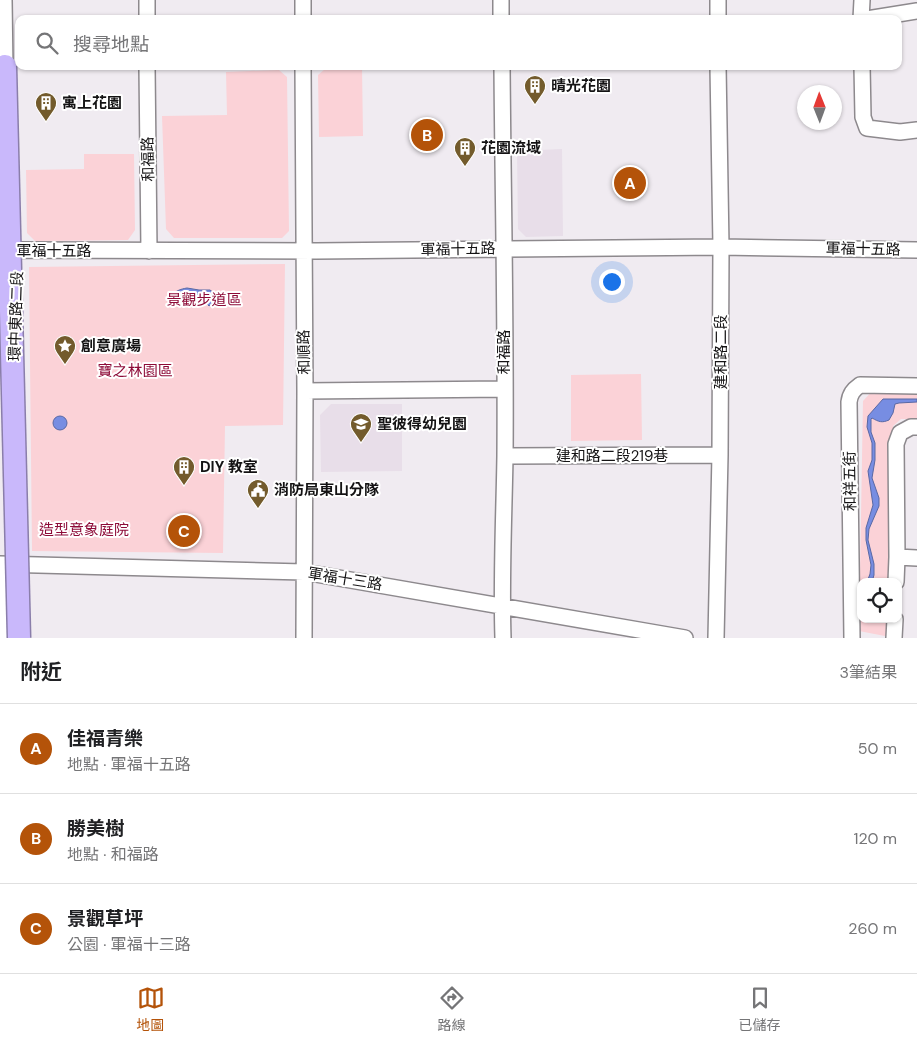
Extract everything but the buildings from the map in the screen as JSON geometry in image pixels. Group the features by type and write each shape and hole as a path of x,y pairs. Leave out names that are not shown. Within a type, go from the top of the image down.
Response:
{"highway":[{"path":"8,66 19,638"}],"street":[{"name":"環中東路二段","path":"4,0 8,66 15,120 18,250 15,360 4,446"},
{"path":"147,0 147,15"},
{"path":"303,0 303,15"},
{"path":"501,0 501,15"},
{"path":"718,0 718,15"},
{"path":"861,15 862,0"},
{"path":"892,15 917,11"},
{"name":"環中東路二段","path":"0,108 8,66"},
{"name":"和福路","path":"147,70 149,251"},
{"name":"和順路","path":"303,70 304,638"},
{"name":"和福路","path":"502,70 504,249 503,638"},
{"name":"建和路二段","path":"716,638 720,455 721,247 718,70"},
{"path":"862,70 863,117 867,128 900,132 917,130"},
{"name":"環中東路二段","path":"0,208 4,446 3,564 7,638"},
{"name":"軍福十五路","path":"0,252 18,250 304,251 721,247 917,250"},
{"name":"和祥五街","path":"852,638 850,394 860,385 917,386"},
{"path":"305,391 504,389"},
{"path":"896,578 898,557 896,444 900,433 911,427 917,427"},
{"name":"建和路二段219巷","path":"504,456 720,455"},
{"path":"898,557 917,558"},
{"name":"軍福十三路","path":"3,564 304,572 685,638"},
{"path":"894,638 895,623"}],"shaded area":[{"path":"562,149 563,236 526,237 518,229 517,151"},
{"name":"聖彼得幼兒園","path":"331,404 402,404 402,471 321,472 320,415"}],"green space":[{"path":"279,70 287,77 289,231 282,238 174,238 166,229 162,116 227,115 226,72"},
{"path":"324,70 362,70 363,136 319,137 318,75"},
{"path":"84,154 134,154 135,230 128,240 35,241 27,233 26,170 84,169"},
{"name":"寶之林園區","path":"285,264 283,425 225,426 223,553 32,551 29,267"},
{"path":"641,374 642,440 571,441 571,375"},
{"path":"875,388 917,389 917,419 901,419 893,426 891,578 860,578 863,401"},
{"path":"859,623 890,623 890,637 859,631"}],"water":[{"path":"187,288 210,290 214,293 213,303 209,306 200,298 193,302 181,298 172,300 171,297 174,293"},
{"path":"883,399 917,399 917,402 895,404 893,413 887,421 881,422 871,419 871,432 875,443 872,478 879,498 879,506 869,529 868,540 874,564 873,578 868,578 871,565 866,540 866,528 873,505 868,471 872,460 872,443 867,427 868,416"},
{"path":"57,416 63,416 67,423 63,430 57,430 53,426 53,420"}],"place":[{"name":"晴光花園","path":"535,105"},
{"name":"寓上花園","path":"46,122"},
{"name":"勝美樹","path":"427,135"},
{"name":"花園流域","path":"465,167"},
{"name":"佳福青樂","path":"630,183"},
{"name":"創意廣場","path":"65,365"},
{"name":"聖彼得幼兒園","path":"361,443"},
{"name":"DIY 教室","path":"184,486"},
{"name":"消防局東山分隊","path":"258,509"},
{"name":"景觀草坪","path":"184,531"}],"park label":[{"name":"景觀步道區","path":"204,300"},
{"name":"造型意象庭院","path":"84,530"}]}
